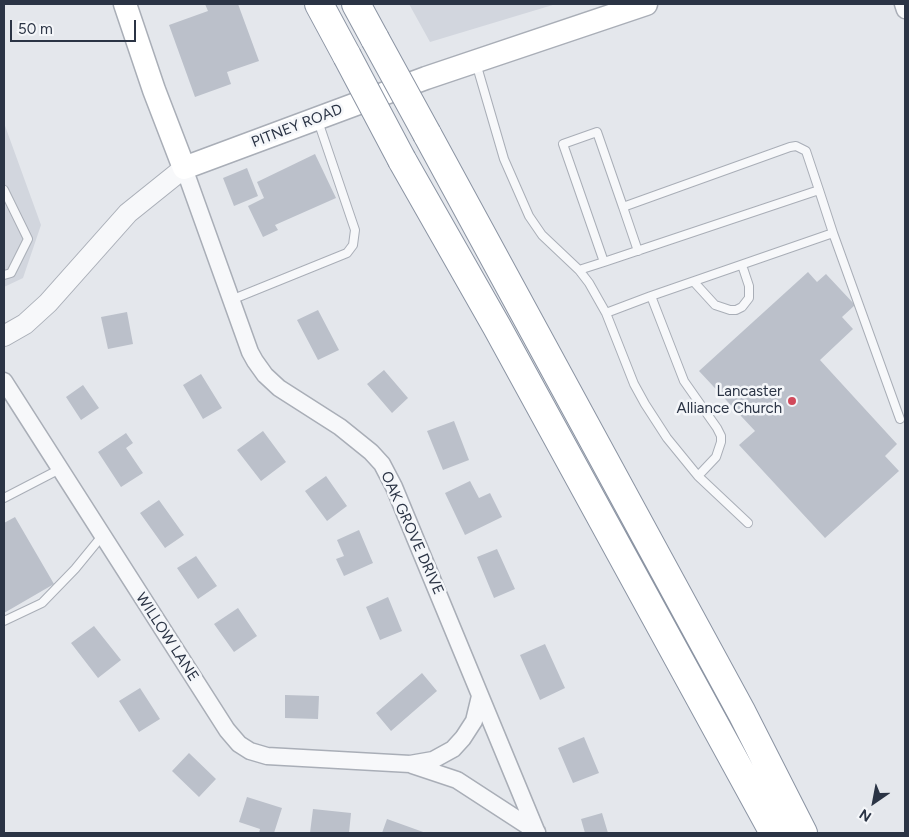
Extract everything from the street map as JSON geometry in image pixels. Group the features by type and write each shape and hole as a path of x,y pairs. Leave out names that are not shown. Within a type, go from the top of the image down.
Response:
{"highway":[{"path":"319,4 402,160 502,336 774,833"},
{"path":"356,4 672,583 742,713 803,833"},
{"path":"672,583 823,833"}],"main road":[{"path":"125,4 154,90 184,168"},
{"name":"PITNEY ROAD","path":"184,168 475,61 646,4"}],"street":[{"path":"903,4 905,10"},
{"name":"OAK GROVE DRIVE","path":"184,168 250,352 265,375 279,388 340,427 371,452 382,464 394,487 537,832"},
{"name":"PITNEY ROAD","path":"4,336 25,324 48,303 128,213 184,168"},
{"name":"WILLOW LANE","path":"4,381 227,730 239,744 250,751 267,756 410,764 432,760 453,749 464,738 474,721 480,696"},
{"name":"WILLOW LANE","path":"410,764 457,780 537,832"}],"lane":[{"path":"475,61 504,159 529,216 542,235 579,270 589,283 606,313 634,384 667,438 698,476 748,523"},
{"path":"231,300 347,252 353,245 355,230 317,118"},
{"path":"604,262 563,144 597,132 638,251"},
{"path":"623,208 796,146 806,151 900,419"},
{"path":"4,190 28,239 12,272 4,275"},
{"path":"579,270 819,190"},
{"path":"606,313 834,233"},
{"path":"694,282 715,304 730,310 736,310 742,307 749,298 749,286 742,265"},
{"path":"651,296 684,381 721,436 716,457 698,476"},
{"path":"4,498 60,469"},
{"path":"4,620 42,603 75,569 102,536"}],"shaded area":[{"path":"409,4 556,4 430,42"},
{"path":"4,123 41,225 23,278 4,287"}],"building":[{"path":"205,4 238,4 259,61 227,72 231,84 195,97 169,25 208,11"},
{"path":"315,154 336,198 275,225 278,230 263,237 248,206 264,198 257,182"},
{"path":"247,168 258,196 234,206 223,178"},
{"name":"Lancaster Alliance Church","path":"808,272 817,282 826,274 855,305 842,317 853,329 820,360 897,444 885,456 899,471 825,538 739,445 755,431 699,371"},
{"path":"318,310 339,350 318,360 297,320"},
{"path":"127,312 133,344 108,349 101,317"},
{"path":"384,370 408,398 392,413 367,384"},
{"path":"201,374 222,408 203,419 183,385"},
{"path":"83,385 99,408 81,420 66,397"},
{"path":"454,421 469,460 443,470 427,431"},
{"path":"263,431 286,462 261,481 237,450"},
{"path":"126,433 133,443 126,448 143,473 121,487 98,452"},
{"path":"326,476 347,506 327,521 305,491"},
{"path":"470,481 479,498 490,493 502,517 465,535 445,493"},
{"path":"159,500 184,535 165,548 140,513"},
{"path":"15,517 54,584 4,613 4,523"},
{"path":"359,530 373,563 344,576 336,559 344,556 337,540"},
{"path":"497,549 515,589 494,598 477,557"},
{"path":"196,556 217,586 198,599 177,568"},
{"path":"388,597 402,631 380,640 366,607"},
{"path":"238,608 257,636 234,652 214,624"},
{"path":"94,626 121,660 98,678 71,643"},
{"path":"545,644 565,688 540,700 520,655"},
{"path":"422,673 437,691 391,731 376,713"},
{"path":"140,688 160,719 139,732 119,701"},
{"path":"285,695 319,696 318,719 285,718"},
{"path":"584,737 599,773 573,783 558,748"},
{"path":"189,753 216,779 199,797 172,771"},
{"path":"247,797 282,808 274,833 259,833 260,829 239,822"},
{"path":"313,809 351,813 349,833 310,833"},
{"path":"602,813 608,833 585,833 581,819"},
{"path":"387,819 426,833 382,833"}],"place":[{"name":"Lancaster Alliance Church","path":"792,401"}]}
